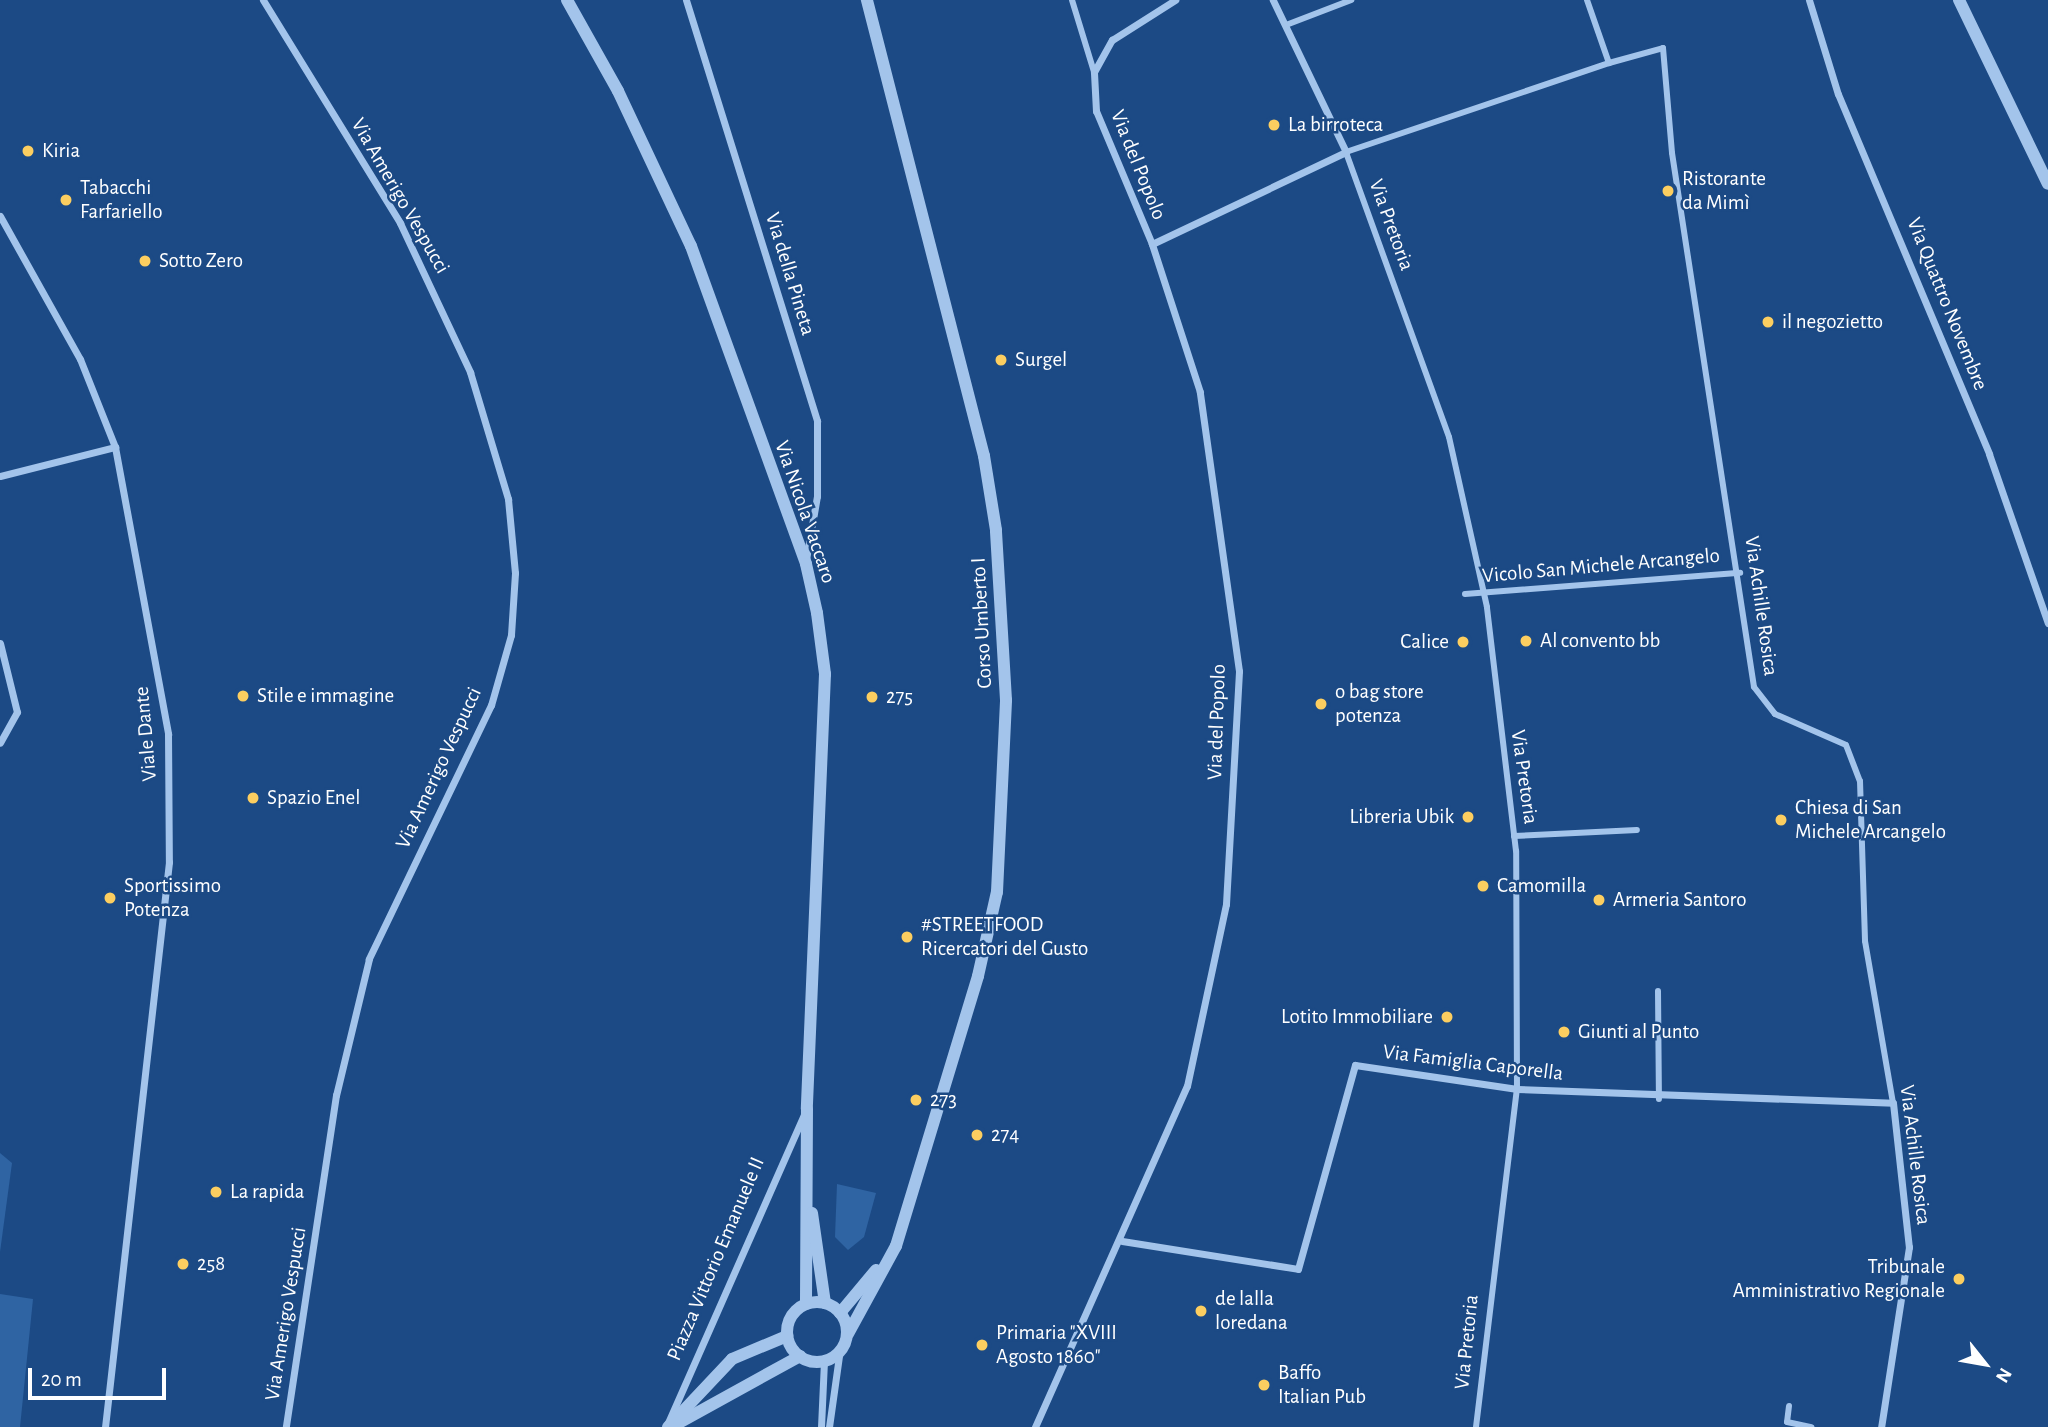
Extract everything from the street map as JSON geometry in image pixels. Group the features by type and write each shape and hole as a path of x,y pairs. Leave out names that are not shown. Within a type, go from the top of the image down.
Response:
{"street":[{"name":"Via Amerigo Vespucci","path":"263,0 400,223 470,372 508,499 514,573 511,635 491,705 369,959 336,1095 286,1427"},
{"name":"Via Nicola Vaccaro","path":"567,0 691,246 806,564 825,674 806,1164"},
{"name":"Via della Pineta","path":"686,0 817,421 817,496 806,564"},
{"name":"Corso Umberto I","path":"867,0 984,456 996,530 1006,701 997,892 978,976 896,1246"},
{"path":"1072,0 1094,72"},
{"path":"1094,72 1112,40 1175,0"},
{"path":"1273,0 1346,152"},
{"path":"1286,25 1351,0"},
{"path":"1152,244 1346,152 1609,63 1587,0"},
{"name":"Via Quattro Novembre","path":"1809,0 1838,94 1964,391 2048,623"},
{"path":"1959,0 2048,184"},
{"name":"Via Achille Rosica","path":"1609,63 1662,48 1672,153 1740,573 1754,687 1775,714 1846,745 1860,780 1865,941 1893,1103 1909,1247 1881,1427"},
{"name":"Via del Popolo","path":"1035,1427 1122,1241 1187,1086 1214,971 1226,904 1239,671 1200,392 1152,244 1096,111 1094,72"},
{"name":"Via Pretoria","path":"1346,152 1449,437 1485,593 1514,836 1517,1089 1476,1427"},
{"name":"Viale Dante","path":"0,216 80,359 116,447 168,734 169,849 105,1427"},
{"path":"0,475 116,447"},
{"name":"Vicolo San Michele Arcangelo","path":"1465,594 1740,573"},
{"path":"0,643 17,712 0,743"},
{"path":"1514,836 1637,830"},
{"path":"1658,991 1659,1099"},
{"name":"Via Famiglia Caporella","path":"1122,1241 1298,1269 1354,1065 1517,1089 1659,1099 1893,1103"},
{"name":"Piazza Vittorio Emanuele II","path":"668,1427 807,1109"},
{"path":"806,1164 825,1303"},
{"path":"806,1164 806,1304"},
{"path":"840,1313 896,1246"},
{"path":"829,1427 840,1349 896,1246"},
{"path":"800,1356 787,1336 791,1317 806,1304 825,1303 840,1313 848,1334"},
{"name":"Piazza Vittorio Emanuele II","path":"668,1427 732,1359 787,1336"},
{"path":"668,1427 800,1356 824,1361 840,1349"},
{"path":"821,1427 824,1361"},
{"path":"1789,1406 1787,1422 1811,1427"}],"shaded area":[{"path":"0,1153 12,1163 0,1252"},
{"path":"837,1184 876,1193 864,1237 848,1250 835,1237"},
{"path":"0,1294 33,1299 20,1427 0,1427"}],"place":[{"name":"La birroteca","path":"1274,125"},
{"name":"Kiria","path":"28,151"},
{"name":"Ristorante da Mimì","path":"1668,191"},
{"name":"Tabacchi Farfariello","path":"66,200"},
{"name":"Sotto Zero","path":"145,261"},
{"name":"il negozietto","path":"1768,322"},
{"name":"Surgel","path":"1001,360"},
{"name":"Al convento bb","path":"1526,641"},
{"name":"Calice","path":"1463,642"},
{"name":"Stile e immagine","path":"243,696"},
{"name":"275","path":"872,697"},
{"name":"o bag store potenza","path":"1321,704"},
{"name":"Spazio Enel","path":"253,798"},
{"name":"Libreria Ubik","path":"1468,817"},
{"name":"Chiesa di San Michele Arcangelo","path":"1781,820"},
{"name":"Camomilla","path":"1483,886"},
{"name":"Sportissimo Potenza","path":"110,898"},
{"name":"Armeria Santoro","path":"1599,900"},
{"name":"#STREETFOOD Ricercatori del Gusto","path":"907,937"},
{"name":"Lotito Immobiliare","path":"1447,1017"},
{"name":"Giunti al Punto","path":"1564,1032"},
{"name":"273","path":"916,1100"},
{"name":"274","path":"977,1135"},
{"name":"La rapida","path":"216,1192"},
{"name":"258","path":"183,1264"},
{"name":"Tribunale Amministrativo Regionale","path":"1959,1279"},
{"name":"de lalla loredana","path":"1201,1311"},
{"name":"Primaria \"XVIII Agosto 1860\"","path":"982,1345"},
{"name":"Baffo Italian Pub","path":"1264,1385"}]}
